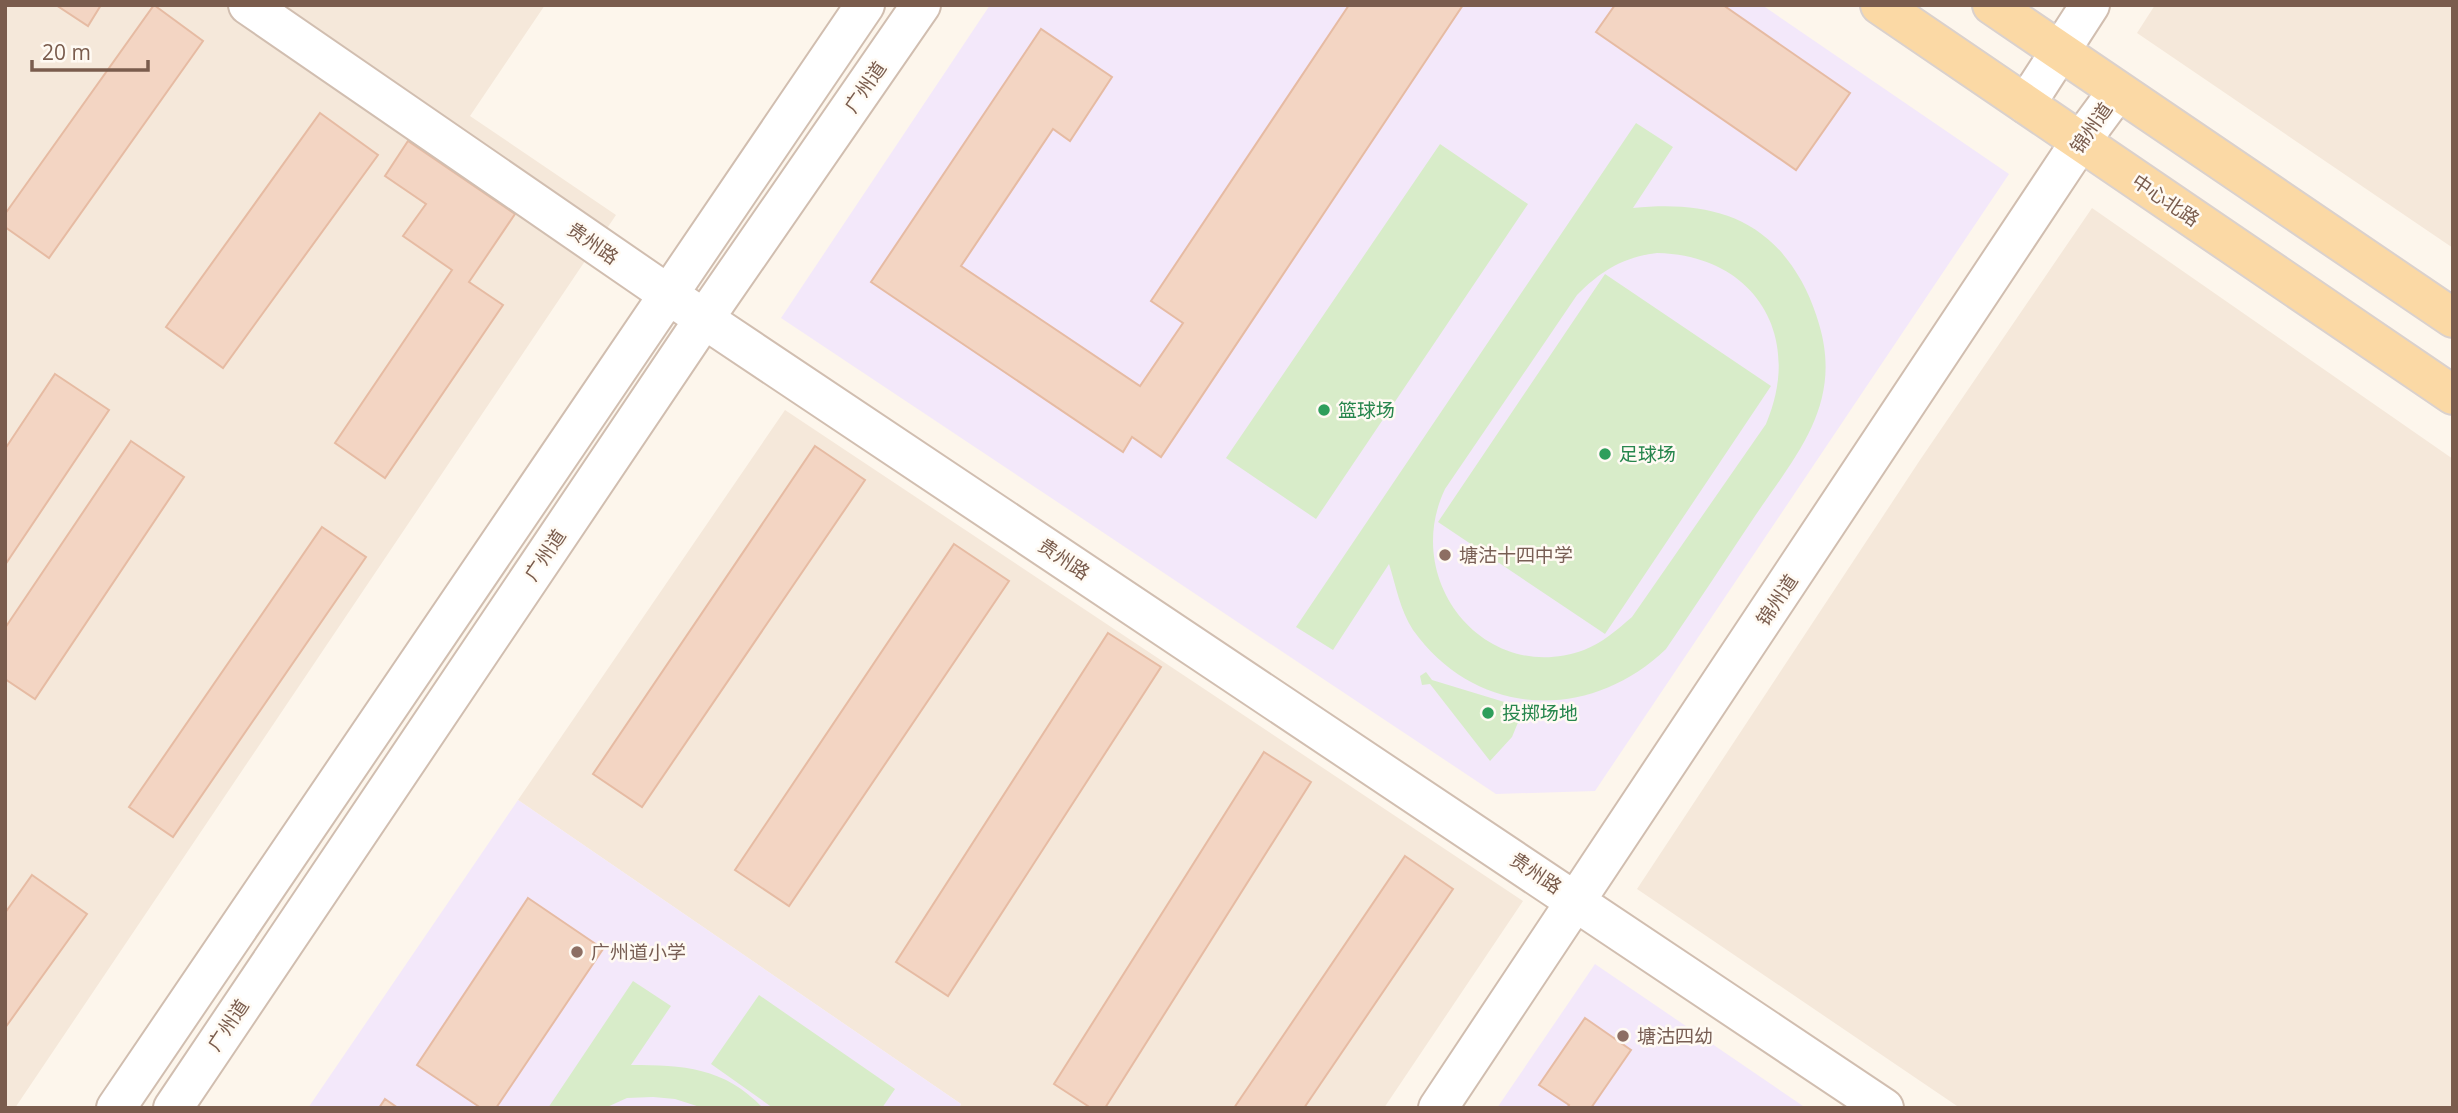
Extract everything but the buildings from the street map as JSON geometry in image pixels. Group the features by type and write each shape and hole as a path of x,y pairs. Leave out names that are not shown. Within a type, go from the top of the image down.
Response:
{"main road":[{"name":"中心北路","path":"1880,5 2453,395"},
{"path":"1992,5 2453,317"}],"street":[{"name":"贵州路","path":"248,5 704,319 1884,1108"},
{"path":"116,1108 864,5"},
{"name":"广州道","path":"173,1108 704,319 921,5"},
{"path":"2026,104 2090,5"},
{"name":"锦州道","path":"1438,1108 2080,142 2117,92"}],"shaded area":[{"path":"5,5 545,5 470,116 616,215 15,1108 5,1108"},
{"name":"塘沽十四中学","path":"990,5 1762,5 2009,174 1595,791 1496,794 781,318"},
{"path":"2155,5 2453,5 2453,248 2137,33"},
{"path":"2092,208 2453,459 2453,1108 1960,1108 1637,889 1920,460"},
{"path":"785,410 1523,901 1384,1108 959,1108 961,1104 518,800"},
{"name":"广州道小学","path":"518,800 961,1104 959,1108 308,1108"},
{"name":"塘沽四幼","path":"1595,964 1806,1108 1497,1108"}],"green space":[{"path":"1636,123 1673,147 1633,208 1676,206 1717,212 1754,229 1771,242 1792,266 1813,306 1825,353 1825,379 1812,427 1786,471 1666,649 1636,673 1603,689 1569,699 1535,700 1501,694 1469,681 1439,659 1413,630 1402,606 1389,564 1333,650 1296,627","holes":["1657,253 1691,257 1720,268 1744,285 1762,306 1774,331 1779,360 1776,391 1766,424 1632,617 1615,631 1584,650 1548,657 1514,653 1485,639 1461,618 1444,590 1434,558 1434,524 1445,489 1577,295 1586,286 1604,272 1634,258"]},
{"path":"1440,144 1528,204 1316,519 1226,458"},
{"name":"足球场","path":"1605,274 1771,386 1605,634 1438,522"},
{"name":"投掷场地","path":"1426,672 1432,680 1524,708 1512,737 1490,761 1430,684 1422,685 1420,676"},
{"path":"633,981 671,1006 631,1065 685,1068 718,1076 748,1094 763,1108 703,1108 675,1099 653,1097 627,1098 605,1108 548,1108"},
{"path":"759,995 895,1089 882,1108 773,1108 711,1064"}],"place":[{"name":"篮球场","path":"1324,410"},
{"name":"足球场","path":"1605,454"},
{"name":"塘沽十四中学","path":"1445,555"},
{"name":"投掷场地","path":"1488,713"},
{"name":"广州道小学","path":"577,952"},
{"name":"塘沽四幼","path":"1623,1036"}]}
